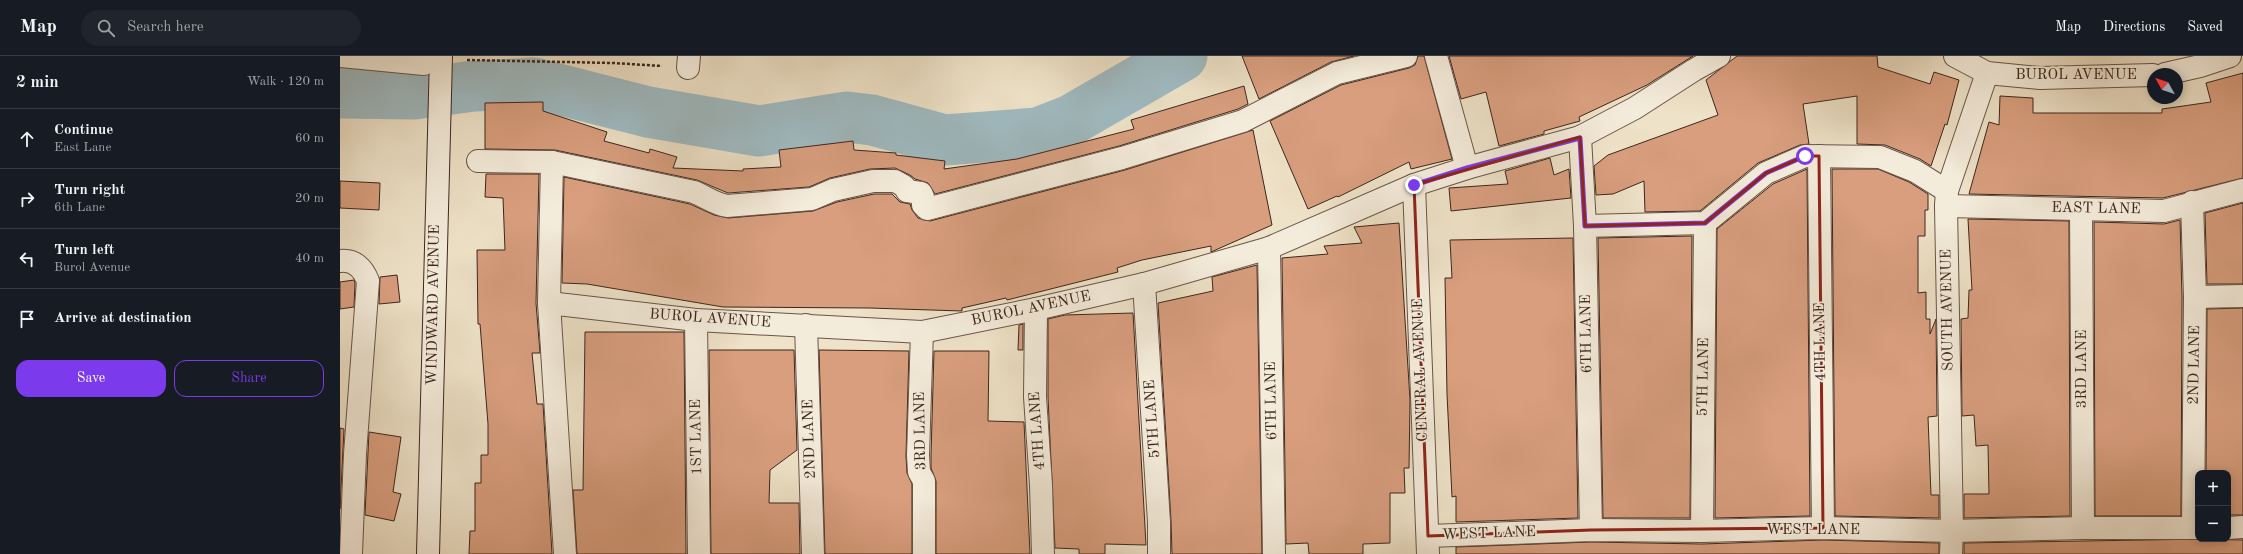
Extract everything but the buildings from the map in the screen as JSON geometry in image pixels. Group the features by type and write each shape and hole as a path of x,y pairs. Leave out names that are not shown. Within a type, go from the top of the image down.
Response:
{"street":[{"path":"341,56 435,60"},
{"path":"478,161 552,162 694,192 718,204 727,206 812,198 833,190 873,181 895,181 904,186 907,191 921,193 923,197 923,206 927,209 1122,158 1242,121 1337,73 1406,56"},
{"path":"1436,56 1467,168"},
{"name":"BUROL AVENUE","path":"549,303 696,320 922,332 1036,309 1144,284 1269,248 1414,185 1467,168 1580,138 1635,108 1694,70 1719,56"},
{"name":"BUROL AVENUE","path":"1955,56 1987,73 2040,78 2147,75"},
{"path":"2183,70 2230,56"},
{"name":"WINDWARD AVENUE","path":"428,554 439,109 435,60"},
{"name":"SOUTH AVENUE","path":"1951,554 1952,531 1947,198 1987,73"},
{"name":"6TH LANE","path":"1580,138 1585,226 1591,530"},
{"path":"1585,226 1705,223 1766,173 1805,156 1880,157 1915,171 1947,198"},
{"name":"4TH LANE","path":"1819,156 1823,528"},
{"path":"552,162 549,303 565,554"},
{"name":"CENTRAL AVENUE","path":"1414,185 1428,545"},
{"name":"EAST LANE","path":"1947,198 2082,209 2164,211 2192,202 2243,190"},
{"name":"2ND LANE","path":"2192,202 2195,297 2196,506"},
{"name":"3RD LANE","path":"2082,209 2083,528"},
{"name":"5TH LANE","path":"1702,531 1705,223"},
{"name":"6TH LANE","path":"1269,248 1274,554"},
{"path":"340,261 347,260 357,264 365,272 368,281 348,454 351,554"},
{"name":"5TH LANE","path":"1144,284 1159,522 1159,554"},
{"path":"2195,297 2243,296"},
{"name":"4TH LANE","path":"1036,309 1035,398 1041,485 1043,554"},
{"name":"1ST LANE","path":"696,320 699,554"},
{"name":"2ND LANE","path":"806,325 813,554"},
{"name":"3RD LANE","path":"922,332 918,455 919,472 924,481 924,554"},
{"path":"2231,528 2243,527"},
{"name":"WEST LANE","path":"1428,545 1591,530 1702,531 1823,528 1952,531 2083,528 2195,528"}],"path":[{"path":"466,60 613,63 688,62"}],"highlighted area":[{"path":"1580,137 1585,226 1705,223 1766,173 1805,156 1819,156 1823,528 1591,530 1428,536 1414,185"}],"waterway":[{"path":"340,93 414,94 474,86 534,83 648,112 759,131 847,117 872,120 945,140 1038,133 1071,120 1182,56"}],"route":[{"path":"1414,185 1467,168 1580,138 1585,226 1705,223 1766,173 1805,156"}]}
